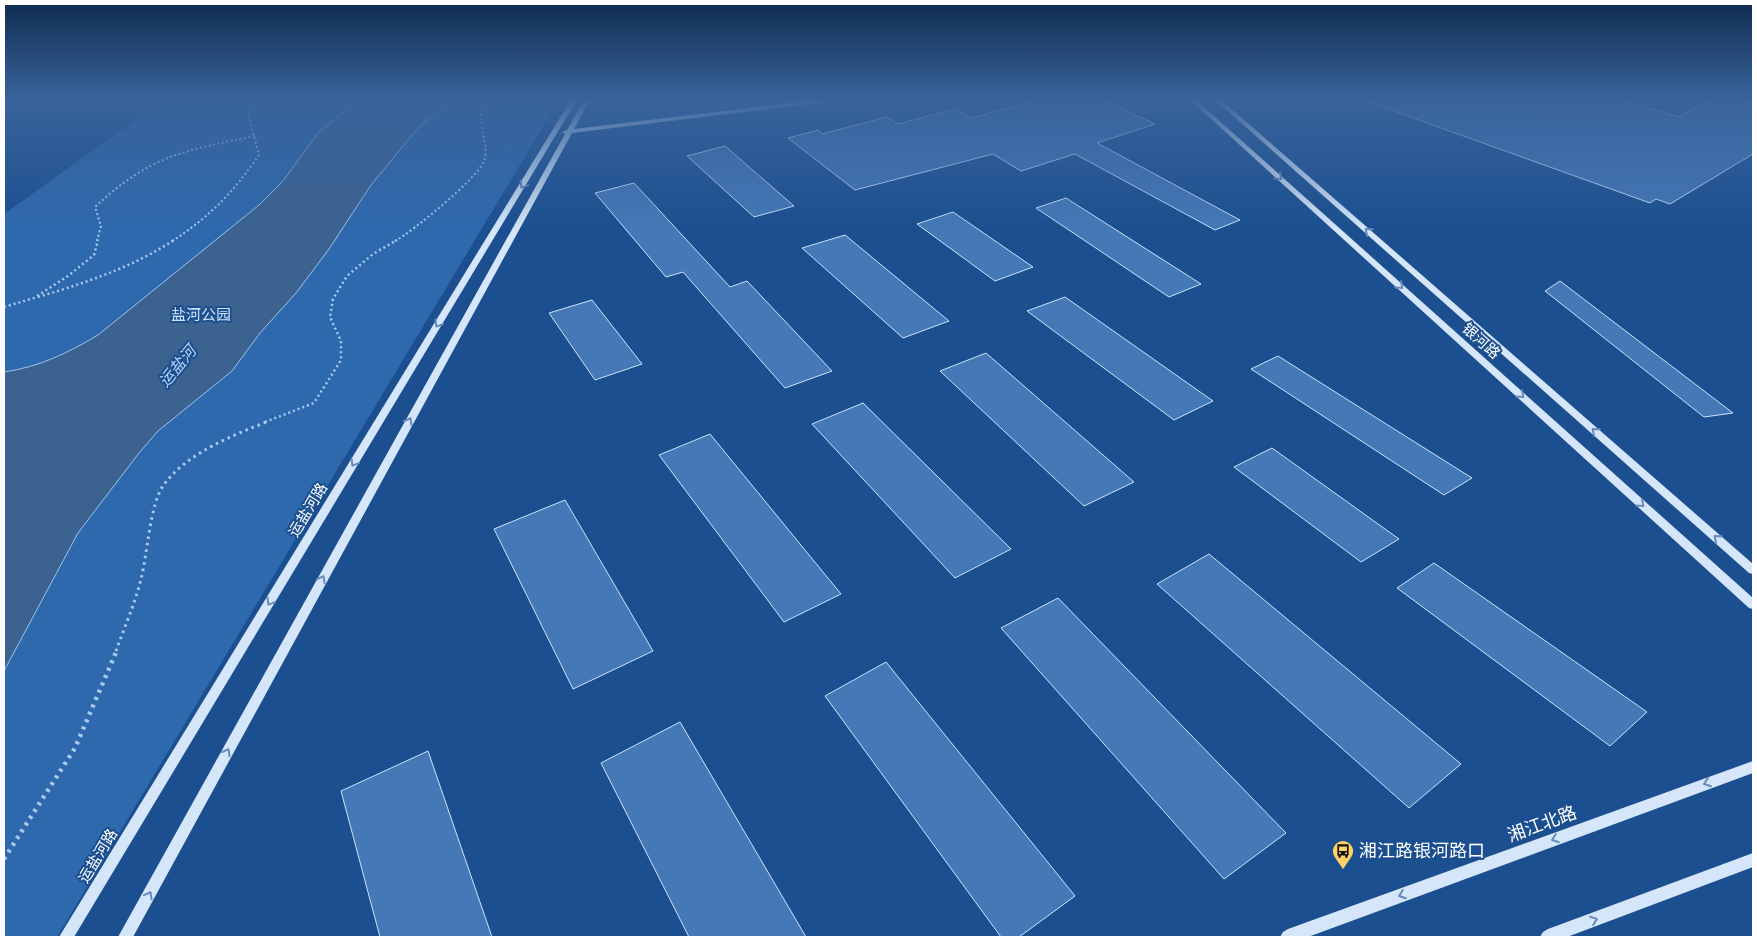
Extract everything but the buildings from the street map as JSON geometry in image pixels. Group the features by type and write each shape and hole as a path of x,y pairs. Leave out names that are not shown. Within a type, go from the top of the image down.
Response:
{"main road":[{"name":"运盐河路","path":"66,937 549,142"},
{"path":"125,937 563,142"},
{"name":"银河路","path":"1240,142 1753,605"},
{"name":"银河路","path":"1266,142 1753,570"},
{"name":"湘江北路","path":"1288,937 1753,767"},
{"path":"1548,937 1753,860"}],"path":[{"path":"34,298 68,276 94,255 101,226 95,207 117,187 149,165 177,153 228,142"},
{"path":"4,308 92,282 134,263 188,232 220,207 245,180 259,155 256,142"},
{"path":"4,859 75,748 109,672 141,580 152,520 162,487 192,458 226,438 314,403 341,360 342,340 330,317 334,299 347,276 373,254 403,237 449,199 484,161 484,142"}],"green space":[{"name":"盐河公园","path":"105,142 534,142 57,937 4,937 4,214"}],"water":[{"name":"运盐河","path":"312,142 407,142 371,185 329,249 296,293 260,333 232,371 158,431 78,533 4,671 4,372 29,367 53,358 76,348 98,335 259,205 283,181"}],"place":[{"name":"湘江路银河路口","path":"1343,870"}]}
